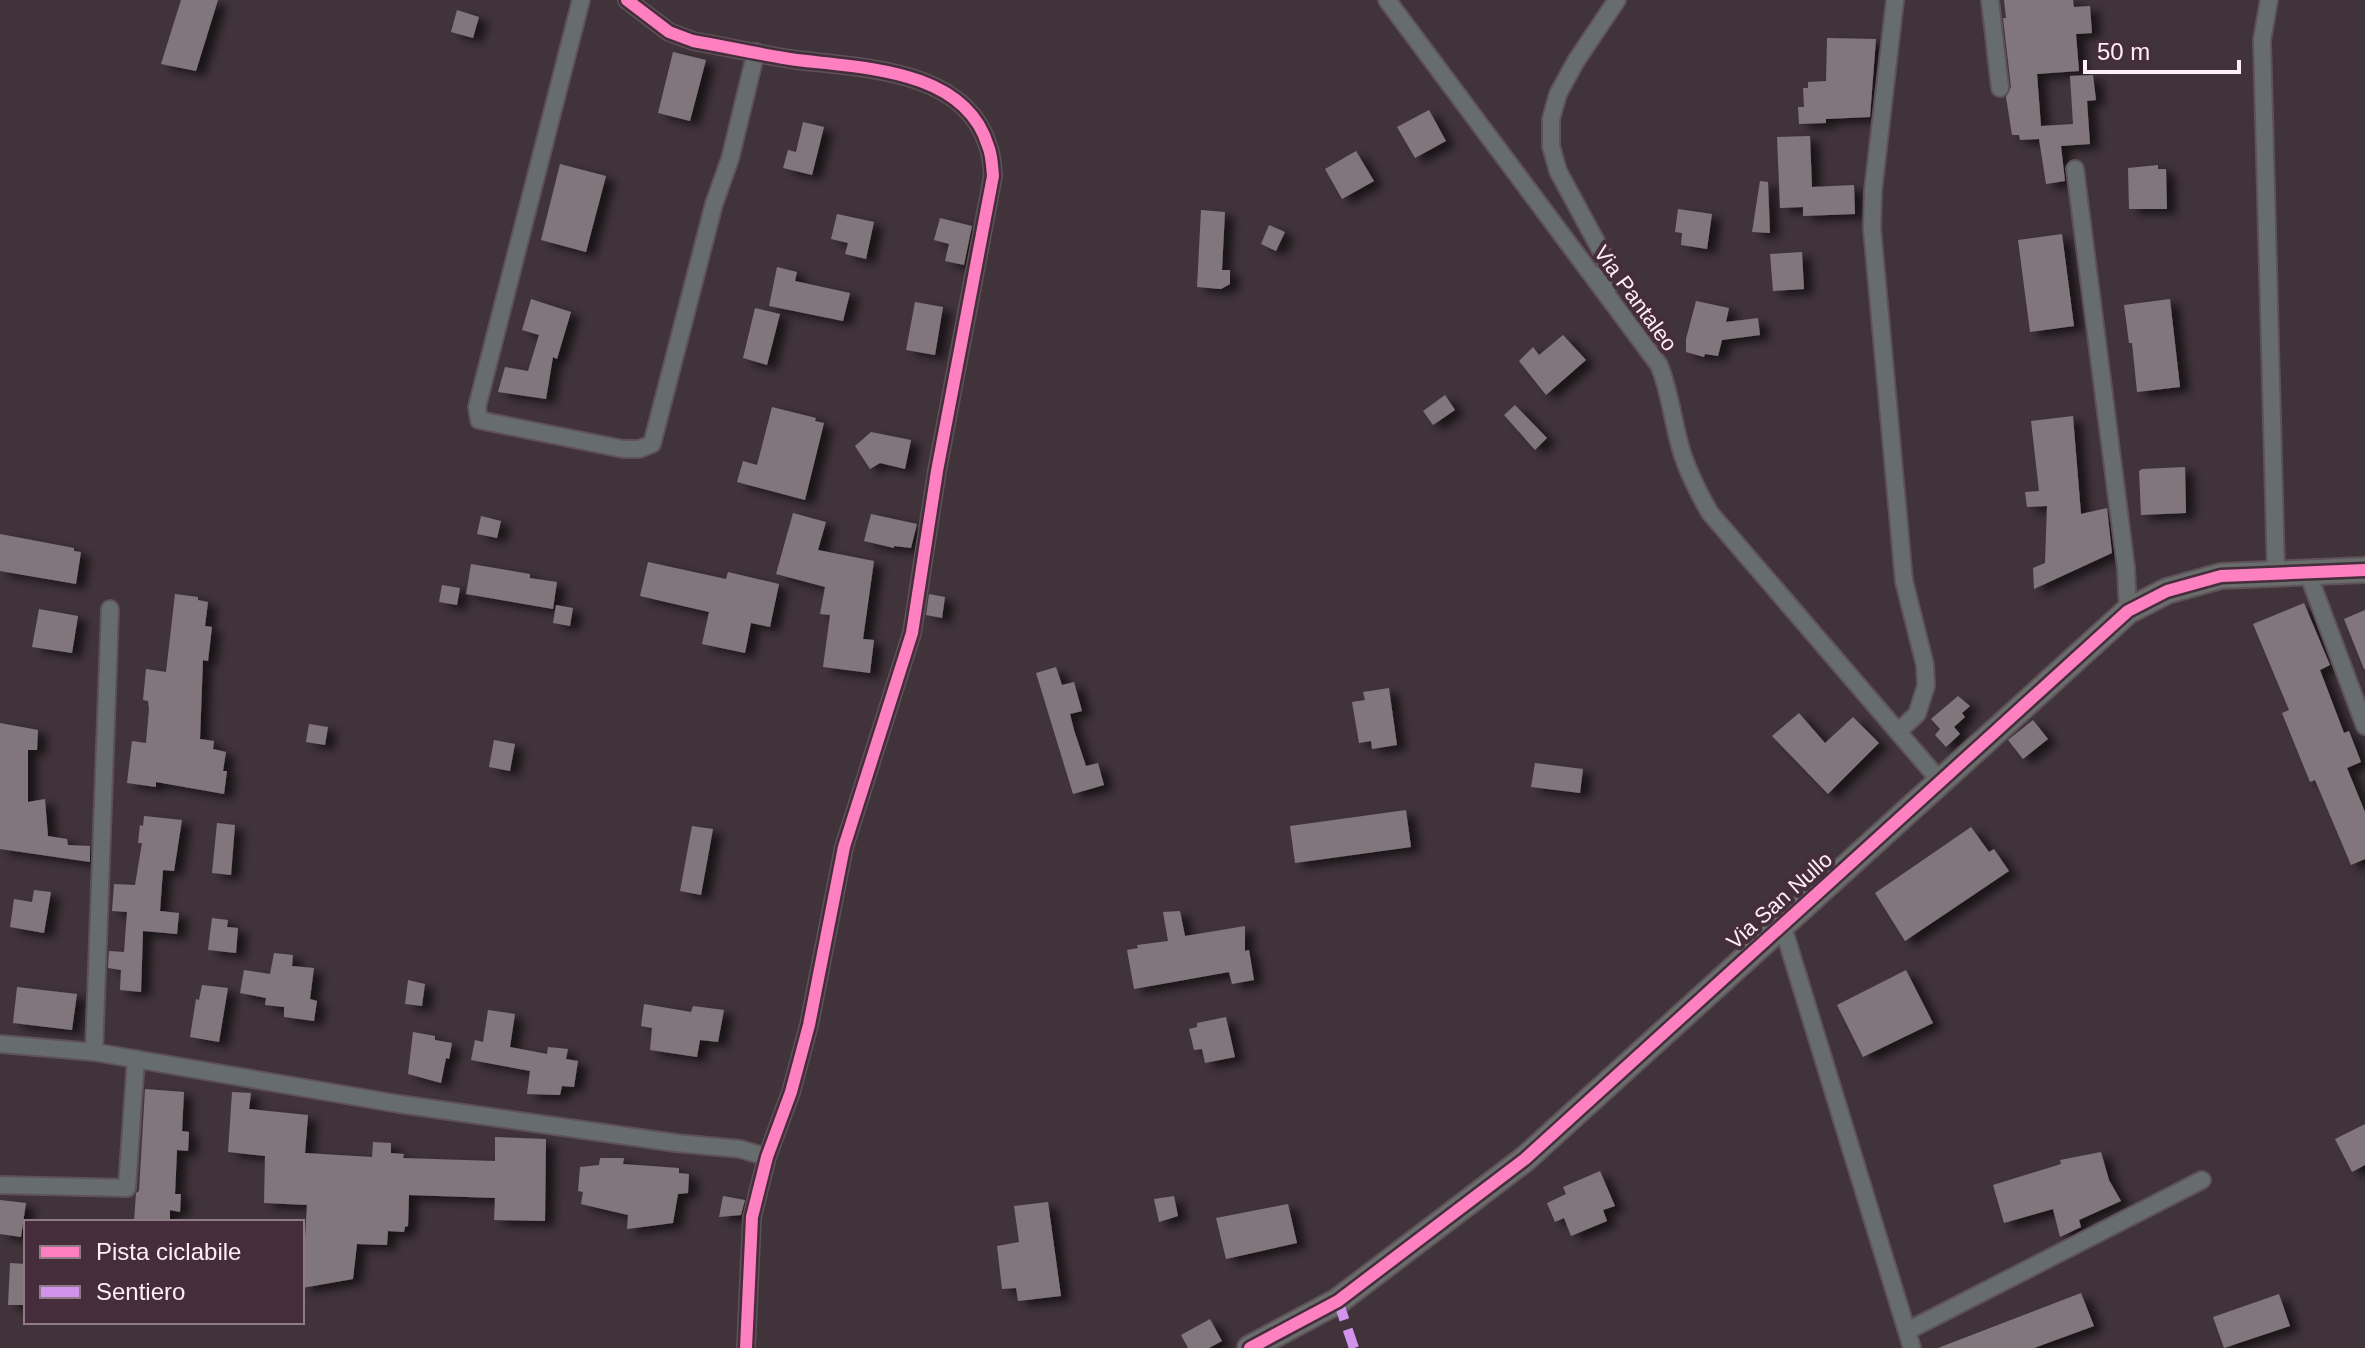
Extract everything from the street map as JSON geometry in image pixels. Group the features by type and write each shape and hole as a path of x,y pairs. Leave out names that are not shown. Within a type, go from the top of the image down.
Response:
{"street":[{"path":"581,0 477,407 479,420 623,449 639,449 652,444 756,52"},
{"path":"627,0 669,32 693,41 850,66 938,87 973,115 988,142 993,176 937,471 912,633 844,847 809,1025 791,1092 767,1157 752,1217 746,1348"},
{"name":"Via Pantaleo","path":"1387,0 1659,365 1668,387 1682,454 1695,488 1710,513 1941,782"},
{"path":"1607,294 1605,258 1558,171 1551,146 1551,119 1558,94 1576,61 1617,0"},
{"path":"1895,0 1872,201 1872,228 1904,581 1925,665 1926,686 1917,714 1898,732"},
{"path":"1990,0 2000,88"},
{"path":"2269,0 2262,40 2276,573"},
{"path":"2075,169 2126,568 2128,611"},
{"name":"Via San Nullo","path":"1250,1348 1338,1301 1525,1159 2128,611 2167,591 2221,576 2365,570"},
{"path":"2307,571 2365,726"},
{"path":"94,1052 110,609"},
{"path":"1782,924 1912,1348"},
{"path":"0,1044 94,1052 399,1104 676,1143 740,1149 767,1157"},
{"path":"0,1185 127,1188 136,1059"},
{"path":"1907,1331 2202,1180"}],"building":[{"path":"181,0 218,0 196,71 161,64"},
{"path":"2004,0 2073,0 2074,7 2090,6 2092,33 2076,34 2079,71 2037,74 2041,126 2073,124 2070,76 2093,75 2096,100 2087,101 2090,144 2061,146 2065,181 2046,184 2039,139 2020,140 2019,135 2012,135 2006,97 2011,87 2003,18 2006,18"},
{"path":"457,10 479,17 473,38 451,32"},
{"path":"1827,38 1876,39 1870,117 1799,124 1798,107 1804,107 1803,88 1808,88 1808,82 1826,81"},
{"path":"673,52 706,60 690,121 658,113"},
{"path":"1429,110 1446,141 1415,158 1397,127"},
{"path":"803,122 824,127 812,175 783,168 788,150 796,152"},
{"path":"1810,136 1812,187 1854,185 1855,214 1803,216 1803,207 1780,208 1777,137"},
{"path":"1356,151 1374,181 1342,199 1325,169"},
{"path":"560,164 606,176 586,252 541,240"},
{"path":"2158,165 2158,169 2166,169 2167,209 2129,209 2128,168"},
{"path":"1760,181 1768,182 1770,233 1752,232"},
{"path":"1678,209 1712,214 1707,249 1681,245 1682,233 1675,232"},
{"path":"1201,210 1225,212 1222,270 1230,270 1230,284 1221,289 1197,287"},
{"path":"837,214 874,222 866,259 845,254 848,243 831,239"},
{"path":"940,218 972,226 964,265 945,261 949,244 934,240"},
{"path":"1269,225 1285,232 1276,251 1261,244"},
{"path":"2062,234 2074,326 2030,332 2018,240"},
{"path":"1802,252 1804,289 1773,291 1770,254"},
{"path":"777,267 797,272 795,281 850,293 843,321 769,306"},
{"path":"531,299 571,312 557,359 553,357 546,399 498,392 505,367 528,371 539,335 522,330"},
{"path":"2170,299 2180,387 2137,392 2124,305"},
{"path":"1696,301 1729,308 1726,322 1758,318 1760,335 1722,340 1718,356 1705,354 1704,357 1686,352 1686,339"},
{"path":"915,302 943,307 935,355 906,350"},
{"path":"755,308 780,314 767,365 743,358"},
{"path":"1563,335 1586,360 1546,395 1519,361 1533,347 1539,355"},
{"path":"1445,395 1455,410 1433,425 1423,411"},
{"path":"1515,405 1547,438 1535,450 1504,415"},
{"path":"772,407 816,418 815,421 824,423 805,500 737,482 743,461 757,465"},
{"path":"2073,416 2081,514 2107,508 2112,553 2034,589 2033,568 2045,563 2047,506 2027,507 2025,492 2039,491 2031,421"},
{"path":"871,432 911,440 905,469 880,463 870,469 855,446"},
{"path":"2185,467 2186,513 2141,515 2139,471"},
{"path":"793,513 826,522 818,550 874,561 863,639 874,640 870,673 823,667 830,615 820,614 825,587 776,574"},
{"path":"871,514 917,524 911,548 894,548 864,541"},
{"path":"481,516 501,521 497,538 477,534"},
{"path":"0,534 81,552 76,584 0,571"},
{"path":"648,562 726,579 728,572 779,584 770,627 751,623 745,653 702,644 709,612 640,596"},
{"path":"471,564 557,582 553,609 466,594"},
{"path":"442,585 460,588 457,605 439,602"},
{"path":"175,594 198,597 198,600 208,602 205,626 212,627 208,661 203,660 200,739 214,741 213,749 226,752 224,794 156,782 156,787 127,783 132,741 146,743 149,709 148,701 143,700 146,669 166,672"},
{"path":"929,594 945,597 942,618 926,615"},
{"path":"2304,603 2330,665 2320,670 2344,733 2349,731 2361,762 2347,768 2365,812 2365,859 2351,865 2315,780 2310,782 2282,713 2289,710 2253,624"},
{"path":"556,605 573,608 570,626 553,623"},
{"path":"39,609 78,616 72,653 32,647"},
{"path":"2365,610 2365,669 2364,669 2344,619"},
{"path":"1056,667 1062,685 1074,682 1082,711 1070,714 1074,730 1086,766 1098,763 1104,785 1073,794 1036,673"},
{"path":"1389,688 1397,745 1372,749 1371,741 1359,743 1352,702 1365,700 1363,692"},
{"path":"1958,696 1970,706 1962,713 1965,717 1954,727 1960,734 1946,747 1935,735 1940,729 1931,719"},
{"path":"1799,713 1825,743 1853,717 1879,743 1828,794 1772,736"},
{"path":"2033,720 2048,739 2023,759 2008,740"},
{"path":"0,723 38,730 37,750 28,750 28,802 45,799 48,836 67,839 68,845 90,846 90,862 0,849"},
{"path":"309,724 328,727 325,745 306,742"},
{"path":"494,740 515,744 510,771 489,767"},
{"path":"1535,763 1583,769 1580,793 1531,787"},
{"path":"1406,810 1411,847 1295,863 1290,826"},
{"path":"144,816 182,820 174,871 163,870 160,911 179,913 177,934 143,931 141,992 120,990 121,970 108,968 109,951 124,952 127,912 112,911 114,884 135,885 142,843 138,843 140,825 143,826"},
{"path":"217,823 235,825 231,875 212,873"},
{"path":"692,826 713,829 701,895 680,891"},
{"path":"1971,827 1989,852 1994,849 2009,871 1905,941 1875,893"},
{"path":"34,890 51,892 44,933 10,927 14,899 32,902"},
{"path":"1180,911 1185,936 1245,926 1245,951 1249,950 1254,980 1232,984 1229,972 1134,989 1127,950 1138,948 1137,945 1168,941 1163,912"},
{"path":"212,918 228,920 227,927 238,928 236,953 208,950"},
{"path":"274,953 293,955 292,966 314,968 310,999 317,1001 314,1021 284,1017 284,1007 265,1005 266,998 240,993 244,970 270,974"},
{"path":"1906,970 1933,1023 1863,1057 1837,1005"},
{"path":"408,980 425,984 422,1006 405,1004"},
{"path":"202,985 228,988 219,1042 190,1037 196,999 199,1000"},
{"path":"17,987 77,994 72,1030 13,1023"},
{"path":"644,1004 691,1012 693,1006 724,1010 718,1042 700,1040 697,1057 650,1050 652,1028 641,1026"},
{"path":"488,1010 515,1014 510,1047 547,1054 548,1047 568,1049 566,1059 578,1061 574,1087 562,1086 560,1095 527,1094 530,1071 471,1060 475,1040 483,1042"},
{"path":"1226,1017 1235,1057 1205,1063 1202,1049 1194,1050 1189,1029 1197,1027 1197,1023"},
{"path":"413,1032 452,1043 441,1083 408,1074"},
{"path":"145,1089 184,1092 182,1131 189,1132 188,1151 177,1150 175,1194 181,1194 180,1212 170,1210 170,1220 134,1220 136,1193 139,1191"},
{"path":"232,1092 251,1093 249,1109 308,1115 305,1153 372,1157 373,1142 391,1143 391,1153 404,1154 403,1158 495,1161 495,1137 546,1139 545,1221 494,1220 495,1198 409,1195 408,1226 404,1232 388,1231 387,1245 357,1244 353,1279 304,1288 307,1205 264,1203 265,1156 228,1152"},
{"path":"2365,1124 2365,1165 2352,1172 2335,1139"},
{"path":"2101,1152 2109,1180 2121,1201 2079,1220 2081,1227 2060,1237 2053,1209 2004,1223 1993,1185 2061,1164 2060,1160"},
{"path":"600,1158 624,1158 623,1164 679,1168 679,1173 689,1174 688,1193 678,1194 673,1223 627,1229 628,1215 581,1204 583,1192 578,1191 580,1167 599,1165"},
{"path":"1600,1171 1615,1206 1603,1210 1607,1221 1571,1236 1564,1218 1555,1222 1547,1203 1566,1194 1563,1187"},
{"path":"723,1196 745,1200 741,1215 719,1217"},
{"path":"1174,1196 1178,1216 1159,1222 1154,1199"},
{"path":"0,1200 26,1203 21,1237 0,1234"},
{"path":"1048,1202 1061,1296 1018,1301 1016,1288 1002,1289 997,1246 1019,1242 1014,1206"},
{"path":"1288,1204 1297,1243 1226,1259 1216,1218"},
{"path":"10,1263 24,1264 24,1305 8,1305"},
{"path":"2081,1293 2094,1326 2034,1348 1938,1348"},
{"path":"2279,1294 2290,1326 2224,1348 2213,1317"},
{"path":"1210,1319 1222,1341 1209,1348 1188,1348 1181,1335"}],"marked path":[{"path":"1338,1301 1354,1348"}],"cycle path":[{"path":"627,0 669,32 693,41 784,58 880,70 935,87 958,101 976,121 989,149 992,164 993,176 937,471 912,633 844,847 809,1025 791,1092 767,1157 752,1217 746,1348"},
{"path":"1250,1348 1338,1301 1525,1159 2128,611 2167,591 2221,576 2365,570"}]}
